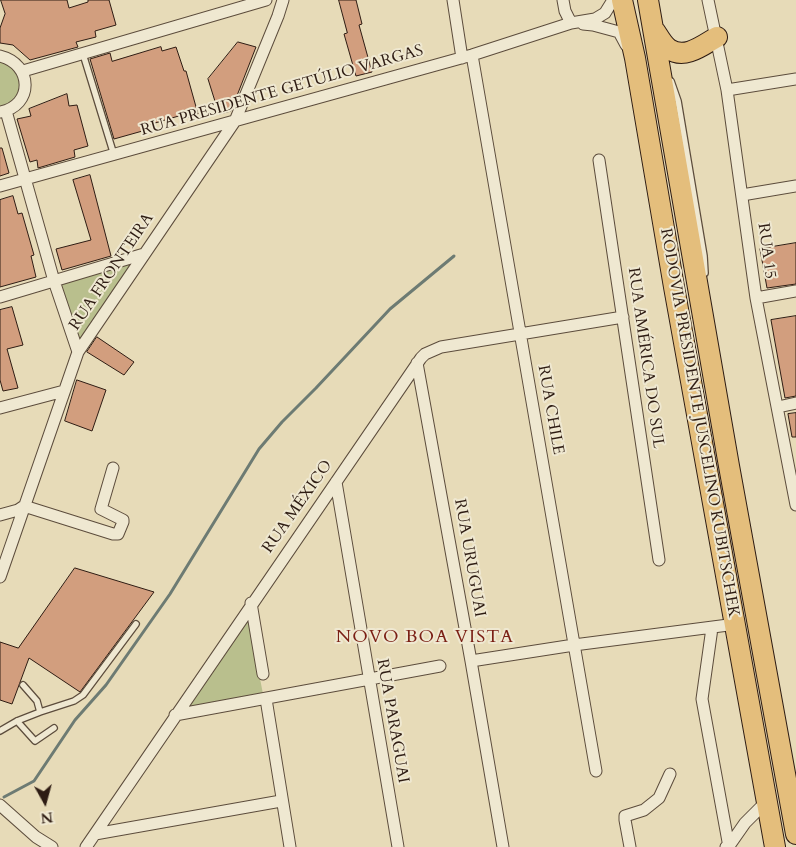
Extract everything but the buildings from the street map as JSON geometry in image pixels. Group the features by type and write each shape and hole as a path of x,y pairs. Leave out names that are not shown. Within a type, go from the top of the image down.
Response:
{"highway":[{"name":"RODOVIA PRESIDENTE JUSCELINO KUBITSCHEK","path":"622,0 635,58 674,287 775,847"},
{"name":"RODOVIA PRESIDENTE JUSCELINO KUBITSCHEK","path":"648,0 751,591 796,834"},
{"path":"653,28 670,49 678,52 689,52 717,37"}],"street":[{"path":"22,72 266,0"},
{"name":"RUA FRONTEIRA","path":"0,577 78,352 235,121 283,0"},
{"name":"RUA CHILE","path":"453,0 467,57 520,335 596,771"},
{"path":"563,0 565,11 571,23"},
{"name":"RUA PRESIDENTE GETÚLIO VARGAS","path":"0,186 467,57 571,23 595,19 605,13 613,0"},
{"name":"RUA 15","path":"708,0 717,37 726,90 756,298 796,505"},
{"name":"RUA PRESIDENTE GETÚLIO VARGAS","path":"571,23 593,25 619,32 635,58"},
{"path":"0,56 9,58 17,64 25,81 25,90 21,99 14,106 3,111 26,179 54,281 78,352"},
{"path":"726,90 796,79"},
{"name":"RUA AMÉRICA DO SUL","path":"599,160 659,560"},
{"path":"742,196 796,186"},
{"path":"0,297 144,254"},
{"path":"756,298 796,291"},
{"name":"RUA MÉXICO","path":"86,847 251,603 425,354 441,347 623,317"},
{"name":"RUA URUGUAI","path":"417,363 471,661 502,847"},
{"path":"0,408 64,391"},
{"path":"778,407 796,403"},
{"path":"0,515 18,510 24,506 118,534 124,522 123,520 101,509 113,468"},
{"name":"RUA PARAGUAI","path":"336,482 398,847"},
{"path":"251,603 262,674"},
{"path":"471,661 574,645 736,624"},
{"path":"712,628 702,699 728,847"},
{"path":"175,715 440,666"},
{"path":"266,699 281,801 290,847"},
{"path":"630,847 625,816 644,810 659,798 670,774"},
{"path":"94,834 281,801"},
{"path":"728,847 745,823 766,802"},
{"path":"0,806 51,847"}],"lane":[{"path":"83,54 114,155"},
{"path":"659,56 670,76 678,101 704,256 705,279"},
{"path":"703,315 706,287"},
{"path":"0,731 17,721 74,702 83,695 136,624"},
{"path":"23,685 37,701 40,712"},
{"path":"17,721 35,741 54,728"}],"green space":[{"path":"0,60 17,68 21,91 12,103 0,107"},
{"path":"144,254 78,352 54,281"},
{"path":"248,617 263,694 184,707"}],"waterway":[{"path":"4,797 34,781 75,720 106,685 170,594 259,449 282,422 390,309 454,256"}],"district":[{"name":"NOVO BOA VISTA","path":"425,638"}]}
